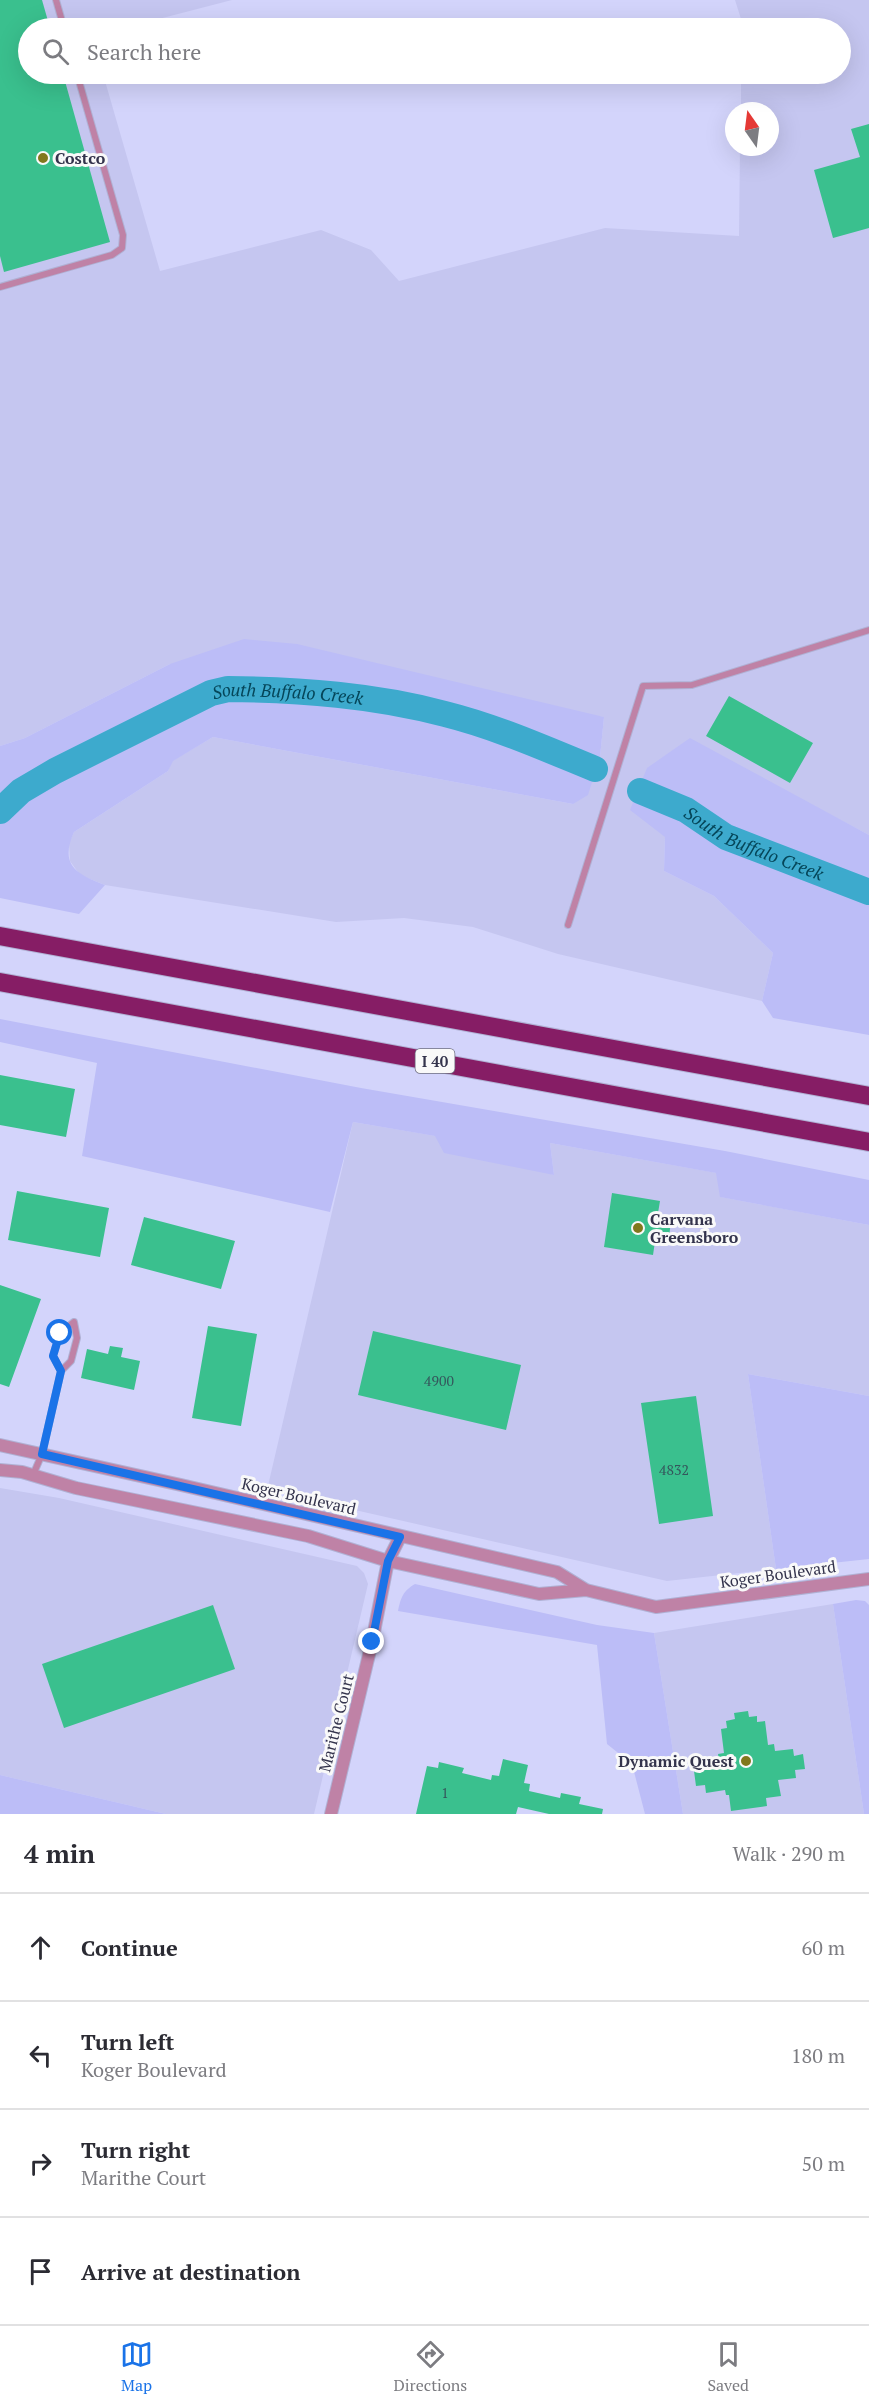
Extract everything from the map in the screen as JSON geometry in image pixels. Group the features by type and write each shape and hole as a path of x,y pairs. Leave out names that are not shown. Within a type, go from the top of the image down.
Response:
{"highway":[{"path":"0,936 869,1096"},
{"name":"I 40","path":"0,982 869,1142"}],"street":[{"name":"Koger Boulevard","path":"0,1445 557,1572 586,1590 656,1607 869,1579"},
{"name":"Koger Boulevard","path":"0,1470 308,1536 388,1561 539,1594 586,1590"},
{"name":"Marithe Court","path":"331,1814 369,1656 388,1561 400,1537"}],"lane":[{"path":"56,0 61,18"},
{"path":"0,287 112,255 122,248 123,235 80,84"},
{"path":"568,925 643,686 692,685 869,630"},
{"path":"33,1476 42,1454 61,1371 71,1361 77,1338 74,1322 60,1333 53,1356 61,1371"}],"shaded area":[{"path":"0,0 232,0 163,18 18,18 18,84 106,84 160,271 321,230 371,250 399,281 605,228 739,236 740,156 779,156 779,102 741,102 741,84 851,84 851,18 741,18 735,0 869,0 869,835 791,794 665,837 664,871 714,896 773,953 762,1001 558,954 473,927 404,918 336,922 105,885 80,875 70,861 69,843 74,832 168,771 172,761 213,737 573,804 600,757 604,717 170,664 25,738 0,746"},
{"path":"244,639 297,644 604,717 600,757 588,795 573,804 213,737 173,761 168,771 74,832 69,853 73,867 86,877 105,885 79,914 0,898 0,746 25,738 170,664"},
{"path":"690,738 869,835 869,1035 773,1018 762,1001 773,953 714,896 664,871 665,837 630,810 647,768"},
{"path":"0,1019 361,1088 725,1151 869,1180 869,1225 720,1197 716,1173 550,1143 554,1175 444,1153 435,1136 353,1122 330,1212 82,1156 97,1063 0,1042"},
{"path":"353,1122 436,1136 554,1175 550,1143 717,1173 721,1197 869,1225 869,1396 748,1374 776,1569 667,1581 267,1490"},
{"path":"748,1374 869,1396 869,1559 776,1569"},
{"path":"0,1488 59,1498 357,1566 364,1573 368,1584 314,1814 166,1814 0,1775"},
{"path":"415,1584 597,1625 654,1633 683,1814 645,1814 632,1764 607,1744 597,1645 398,1611 403,1595"},
{"path":"856,1600 865,1601 869,1605 869,1814 864,1814 833,1604"},
{"path":"833,1604 864,1814 683,1814 654,1633"},
{"path":"0,1775 166,1814 0,1814"}],"building":[{"name":"Costco","path":"0,0 42,0 47,18 18,18 18,84 66,84 110,242 4,272 0,256"},
{"path":"869,124 869,228 833,238 814,170 860,157 851,129"},
{"path":"729,696 813,743 790,783 706,736"},
{"path":"0,1075 75,1089 66,1137 0,1125"},
{"path":"17,1191 109,1208 100,1257 8,1240"},
{"name":"Carvana Greensboro","path":"612,1193 660,1201 657,1219 671,1221 669,1237 656,1235 653,1255 604,1247"},
{"path":"144,1217 235,1241 221,1289 131,1265"},
{"path":"0,1285 41,1299 9,1387 0,1384"},
{"path":"208,1326 257,1334 241,1426 192,1418"},
{"path":"373,1331 521,1365 506,1430 358,1395"},
{"path":"110,1346 123,1348 121,1357 140,1361 134,1390 81,1378 87,1349 108,1354"},
{"path":"696,1396 713,1516 659,1524 641,1403"},
{"path":"213,1605 235,1669 64,1728 42,1664"},
{"path":"748,1711 749,1717 757,1716 757,1722 765,1721 768,1745 774,1744 775,1751 793,1749 794,1756 803,1754 805,1769 795,1770 796,1778 778,1780 781,1796 766,1798 767,1806 731,1811 729,1795 726,1795 725,1790 706,1793 705,1785 696,1786 694,1771 702,1770 701,1762 719,1760 718,1754 724,1753 721,1729 727,1728 726,1721 735,1719 734,1713"},
{"path":"503,1759 528,1765 524,1783 530,1784 529,1791 560,1798 561,1793 581,1797 579,1804 603,1809 602,1814 549,1814 518,1807 516,1814 416,1814 427,1766 438,1768 439,1762 464,1768 462,1773 491,1780 492,1775 499,1776"}],"waterway":[{"name":"South Buffalo Creek","path":"0,811 21,791 55,771 211,693 228,689 337,695 391,702 464,719 540,746 595,769"},
{"name":"South Buffalo Creek","path":"640,791 686,810 726,837 869,892"}],"place":[{"name":"Costco","path":"43,158"},
{"name":"Carvana Greensboro","path":"638,1228"},
{"name":"Dynamic Quest","path":"746,1761"}],"route":[{"path":"60,1333 53,1356 61,1371 42,1454 400,1537 388,1561 372,1642"}]}
